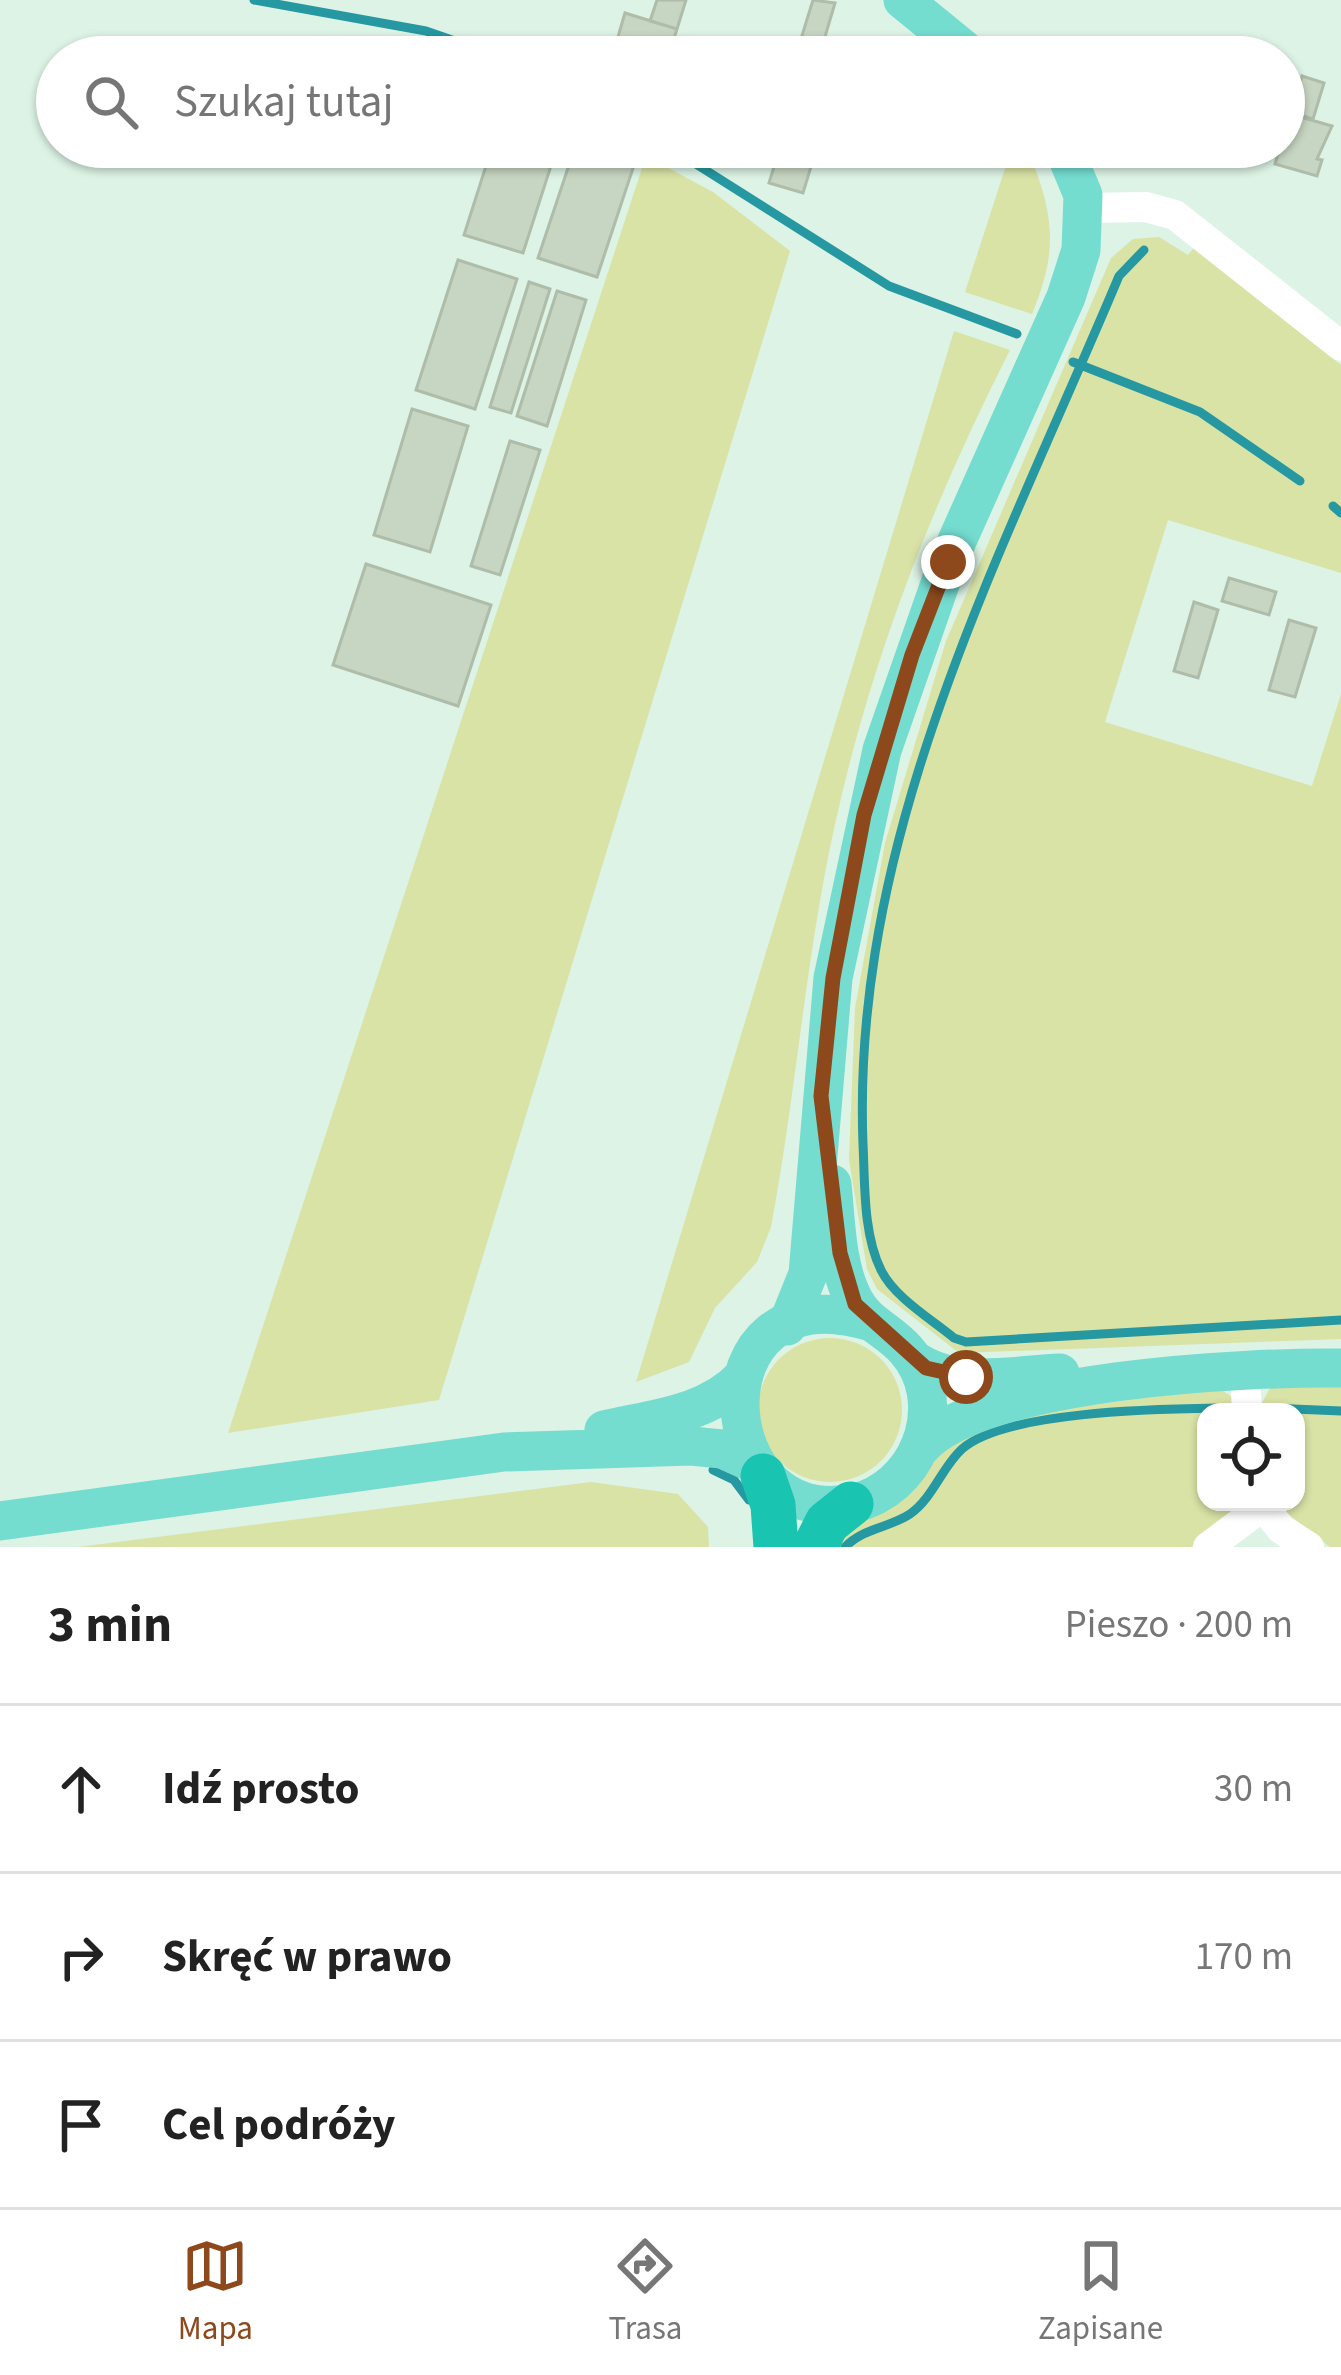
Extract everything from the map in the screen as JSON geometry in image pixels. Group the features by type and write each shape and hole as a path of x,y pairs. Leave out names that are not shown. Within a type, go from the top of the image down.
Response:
{"highway":[{"path":"757,1469 773,1505 776,1547"},
{"path":"815,1547 827,1523 850,1504"}],"main road":[{"path":"903,0 947,36"},
{"path":"787,1326 808,1274 833,978 882,750 948,562 1066,297 1081,250 1085,208 1071,168"},
{"path":"821,1096 844,1273 855,1304 914,1359 936,1372 966,1377 1168,1376 1341,1368"},
{"path":"0,1521 504,1452 688,1411 717,1399 742,1378 760,1348 787,1326 827,1315 871,1322"},
{"path":"914,1359 928,1402 921,1447"},
{"path":"504,1452 722,1449 805,1502 850,1504 897,1481 941,1427 971,1413 1168,1376"},
{"path":"742,1378 736,1414 757,1469"}],"street":[{"path":"1085,208 1146,207 1175,215 1341,346"},
{"path":"1245,1371 1247,1403"},
{"path":"1208,1547 1252,1511"},
{"path":"1267,1511 1281,1528 1309,1547"}],"green space":[{"path":"642,168 668,168 713,192 790,251 439,1400 228,1433"},
{"path":"1005,168 1035,168 1047,211 1050,249 1032,314 965,292"},
{"path":"1159,237 1188,255 1194,248 1341,365 1341,573 1168,520 1105,722 1312,786 1341,694 1341,1339 959,1353 877,1289 867,1269 849,1160 855,1008 885,843 946,641 1111,258 1133,239"},
{"path":"954,331 1010,350 913,567 857,736 820,901 771,1227 757,1262 715,1308 689,1362 636,1382"},
{"path":"830,1338 858,1343 881,1359 897,1382 902,1410 897,1438 881,1461 858,1477 830,1482 802,1477 779,1461 763,1438 758,1410 763,1382 779,1359 802,1343"},
{"path":"1341,1383 1341,1547 1330,1547 1284,1511 1305,1511 1305,1403 1262,1403 1270,1388"},
{"path":"1218,1388 1235,1403 1197,1403 1197,1511 1233,1511 1195,1547 828,1547 920,1474 975,1421"},
{"path":"591,1482 678,1494 708,1527 709,1547 78,1547"}],"building":[{"path":"657,0 686,0 677,29 650,21"},
{"path":"813,0 835,3 825,36 802,36"},
{"path":"625,13 677,29 675,36 618,36"},
{"path":"1305,77 1324,83 1313,119 1305,116"},
{"path":"1305,118 1332,126 1317,159 1322,160 1317,176 1289,168 1305,168"},
{"path":"485,168 550,168 523,253 464,235"},
{"path":"568,168 633,168 597,277 538,258"},
{"path":"774,168 811,168 803,193 769,183"},
{"path":"458,260 517,279 475,409 416,390"},
{"path":"529,282 550,289 511,413 490,407"},
{"path":"557,291 586,300 547,426 517,416"},
{"path":"412,409 468,426 430,552 374,535"},
{"path":"510,441 540,450 500,575 471,566"},
{"path":"366,564 491,605 458,706 333,665"},
{"path":"1229,578 1276,592 1269,615 1222,601"},
{"path":"1194,602 1218,610 1198,678 1174,671"},
{"path":"1289,620 1316,628 1295,697 1269,690"}],"waterway":[{"path":"254,0 440,36"},
{"path":"702,168 889,286 1017,334"},
{"path":"1144,250 1119,276 983,591 908,806 881,916 866,1029 863,1144 868,1225 875,1256 895,1289 954,1338 966,1342 1341,1320"},
{"path":"1073,362 1200,412 1300,481"},
{"path":"1333,506 1341,513"},
{"path":"845,1547 910,1514 955,1456 984,1436 1049,1419 1197,1408"},
{"path":"1305,1410 1341,1411"},
{"path":"713,1470 734,1480 749,1500"}],"route":[{"path":"948,562 912,655 864,815 833,978 821,1096 840,1253 855,1304 926,1368 966,1377"}]}
